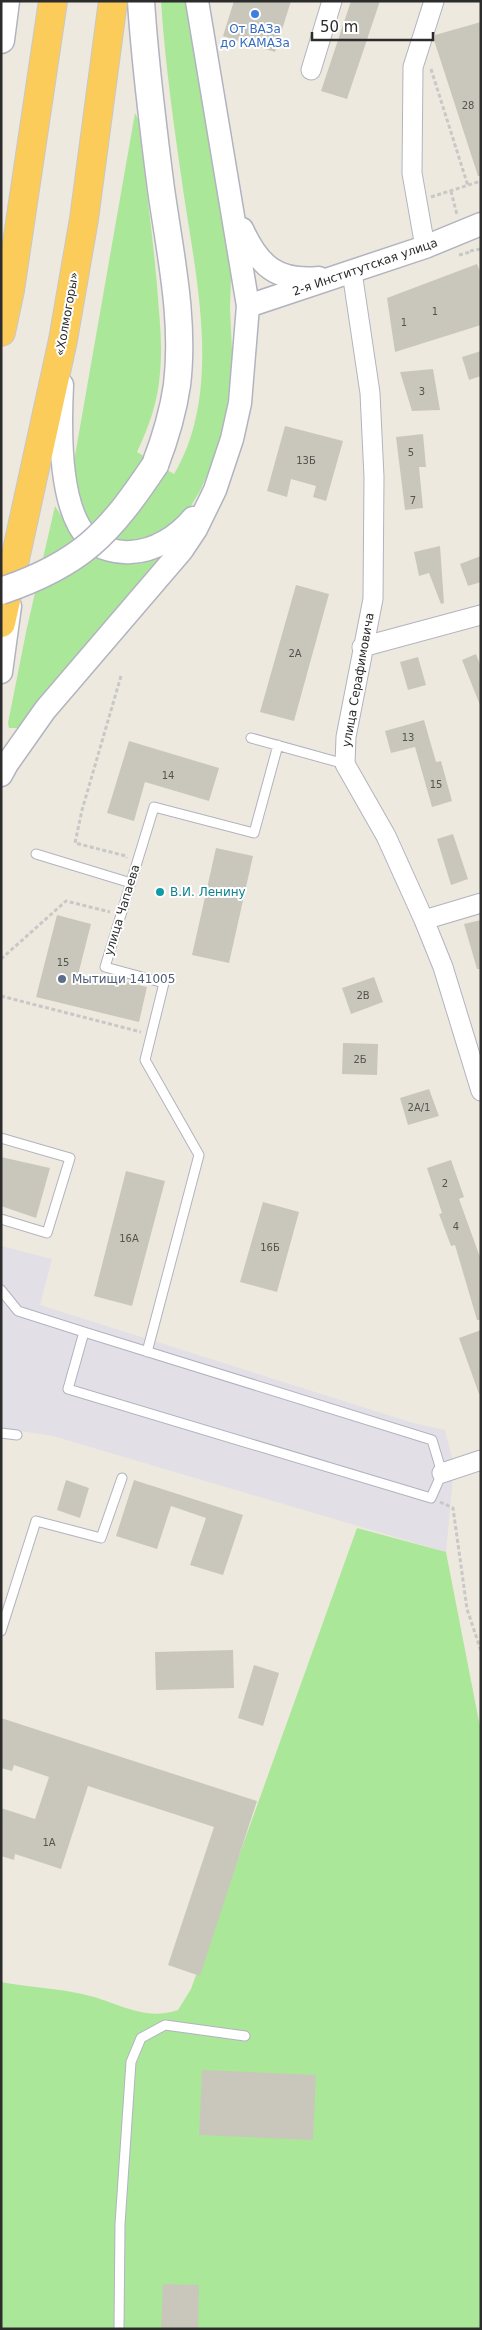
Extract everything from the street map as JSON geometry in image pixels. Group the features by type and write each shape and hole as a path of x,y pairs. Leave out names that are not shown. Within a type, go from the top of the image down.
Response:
{"highway":[{"path":"1,332 10,290 53,1"},
{"name":"«Холмогоры»","path":"1,623 8,580 63,340 84,219 113,1"}],"main road":[{"path":"1,40 6,1"},
{"path":"8,580 32,580 54,570 88,548 128,506 155,465 167,432 177,385 179,341 176,293 146,77 140,1"}],"street":[{"path":"1,775 45,710 149,591 182,550 196,528 215,490 227,457 240,403 248,306 197,1"},
{"path":"311,70 332,1"},
{"path":"425,247 412,173 413,67 434,1"},
{"path":"233,208 256,255 273,272 299,280 346,274"},
{"name":"2-я Институтская улица","path":"248,306 425,247 481,224"},
{"name":"улица Серафимовича","path":"346,274 370,393 374,477 373,599 362,647 346,737 345,764 386,836 424,920 443,967 481,1091"},
{"path":"63,340 60,426 66,485 79,525 88,539 108,549 123,552 138,552 158,545 177,535 215,490"},
{"path":"1,672 8,580"},
{"path":"362,647 481,615"},
{"path":"424,920 481,903"},
{"path":"442,1473 481,1460"}],"lane":[{"path":"251,738 345,764"},
{"name":"улица Чапаева","path":"147,1352 199,1155 145,1060 164,983 105,967 154,807 254,833 278,745"},
{"path":"36,854 131,883"},
{"path":"1,1138 70,1158 47,1233 1,1220"},
{"path":"1,1290 18,1311 432,1440 442,1473 431,1498 68,1389 84,1332"},
{"path":"1,1433 17,1435"},
{"path":"1,1631 36,1521 101,1538 122,1478"},
{"path":"119,2329 120,2224 131,2062 141,2038 165,2025 245,2036"}],"path":[{"path":"431,66 468,186"},
{"path":"416,202 481,181"},
{"path":"120,676 82,810 75,843 126,856 131,883"},
{"path":"1,959 66,901 121,915"},
{"path":"1,996 151,1034"},
{"path":"431,1498 453,1508 467,1609 481,1651"}],"shaded area":[{"path":"1,1246 52,1259 40,1305 413,1423 445,1430 454,1466 446,1552 53,1436 1,1428"}],"green space":[{"path":"161,1 188,1 232,250 230,308 233,371 223,428 214,460 200,491 189,509 163,532 137,541 121,541 105,537 83,515 73,467 135,113 138,119 153,244 161,351 159,383 155,404 137,452 174,474 189,442 198,407 202,371 199,297 170,95"},
{"path":"55,506 72,533 165,555 20,728 9,728 8,723 26,632"},
{"path":"357,1528 446,1552 481,1732 481,2329 1,2329 1,1982 82,1994 153,2014 178,2010 191,1989"}],"building":[{"path":"234,1 291,1 275,52 223,36"},
{"path":"351,1 380,1 347,99 321,91"},
{"path":"481,22 481,176 478,176 434,40 435,35"},
{"path":"477,264 481,274 481,325 395,352 387,298"},
{"path":"481,351 481,376 469,380 462,357"},
{"path":"433,369 440,410 412,411 400,372"},
{"path":"285,426 343,441 326,501 313,497 316,486 291,479 287,497 267,491"},
{"path":"423,434 426,467 419,467 423,508 405,510 396,437"},
{"path":"440,546 444,603 441,604 429,573 419,576 414,552"},
{"path":"481,556 481,582 468,586 460,564"},
{"path":"296,585 329,594 294,721 260,712"},
{"path":"476,654 481,667 480,705 462,660"},
{"path":"418,657 426,685 408,690 400,662"},
{"path":"424,720 436,762 441,761 452,801 432,807 415,747 391,753 385,731"},
{"path":"129,741 219,768 209,801 145,782 134,821 107,813"},
{"path":"453,834 468,879 451,885 437,839"},
{"path":"216,848 253,856 229,963 192,955"},
{"path":"57,915 91,924 78,975 117,984 118,980 147,987 139,1022 36,997"},
{"path":"481,920 481,969 477,969 464,924"},
{"path":"374,977 383,1002 351,1014 342,988"},
{"path":"343,1043 378,1044 377,1075 342,1074"},
{"path":"429,1089 439,1116 408,1125 400,1098"},
{"path":"1,1157 50,1168 36,1218 1,1206"},
{"path":"451,1160 464,1197 459,1199 481,1260 481,1320 477,1320 455,1245 451,1246 439,1214 442,1213 427,1168"},
{"path":"126,1171 165,1181 132,1306 94,1296"},
{"path":"263,1202 299,1212 277,1292 240,1282"},
{"path":"481,1330 481,1394 479,1394 459,1338"},
{"path":"66,1480 89,1488 80,1518 57,1510"},
{"path":"134,1480 243,1515 223,1575 190,1565 206,1518 171,1506 157,1549 116,1536"},
{"path":"233,1650 234,1688 156,1690 155,1652"},
{"path":"254,1665 279,1673 263,1726 238,1718"},
{"path":"1,1718 257,1801 200,1976 168,1965 214,1827 88,1786 61,1869 15,1854 14,1860 1,1856 1,1808 35,1819 49,1777 14,1765 12,1771 1,1768"},
{"path":"202,2070 316,2075 313,2140 199,2135"},
{"path":"163,2284 199,2285 198,2329 161,2329"}],"place":[{"name":"От ВАЗа до КАМАЗа","path":"255,14"},
{"name":"В.И. Ленину","path":"160,892"},
{"name":"Мытищи 141005","path":"62,979"}]}
